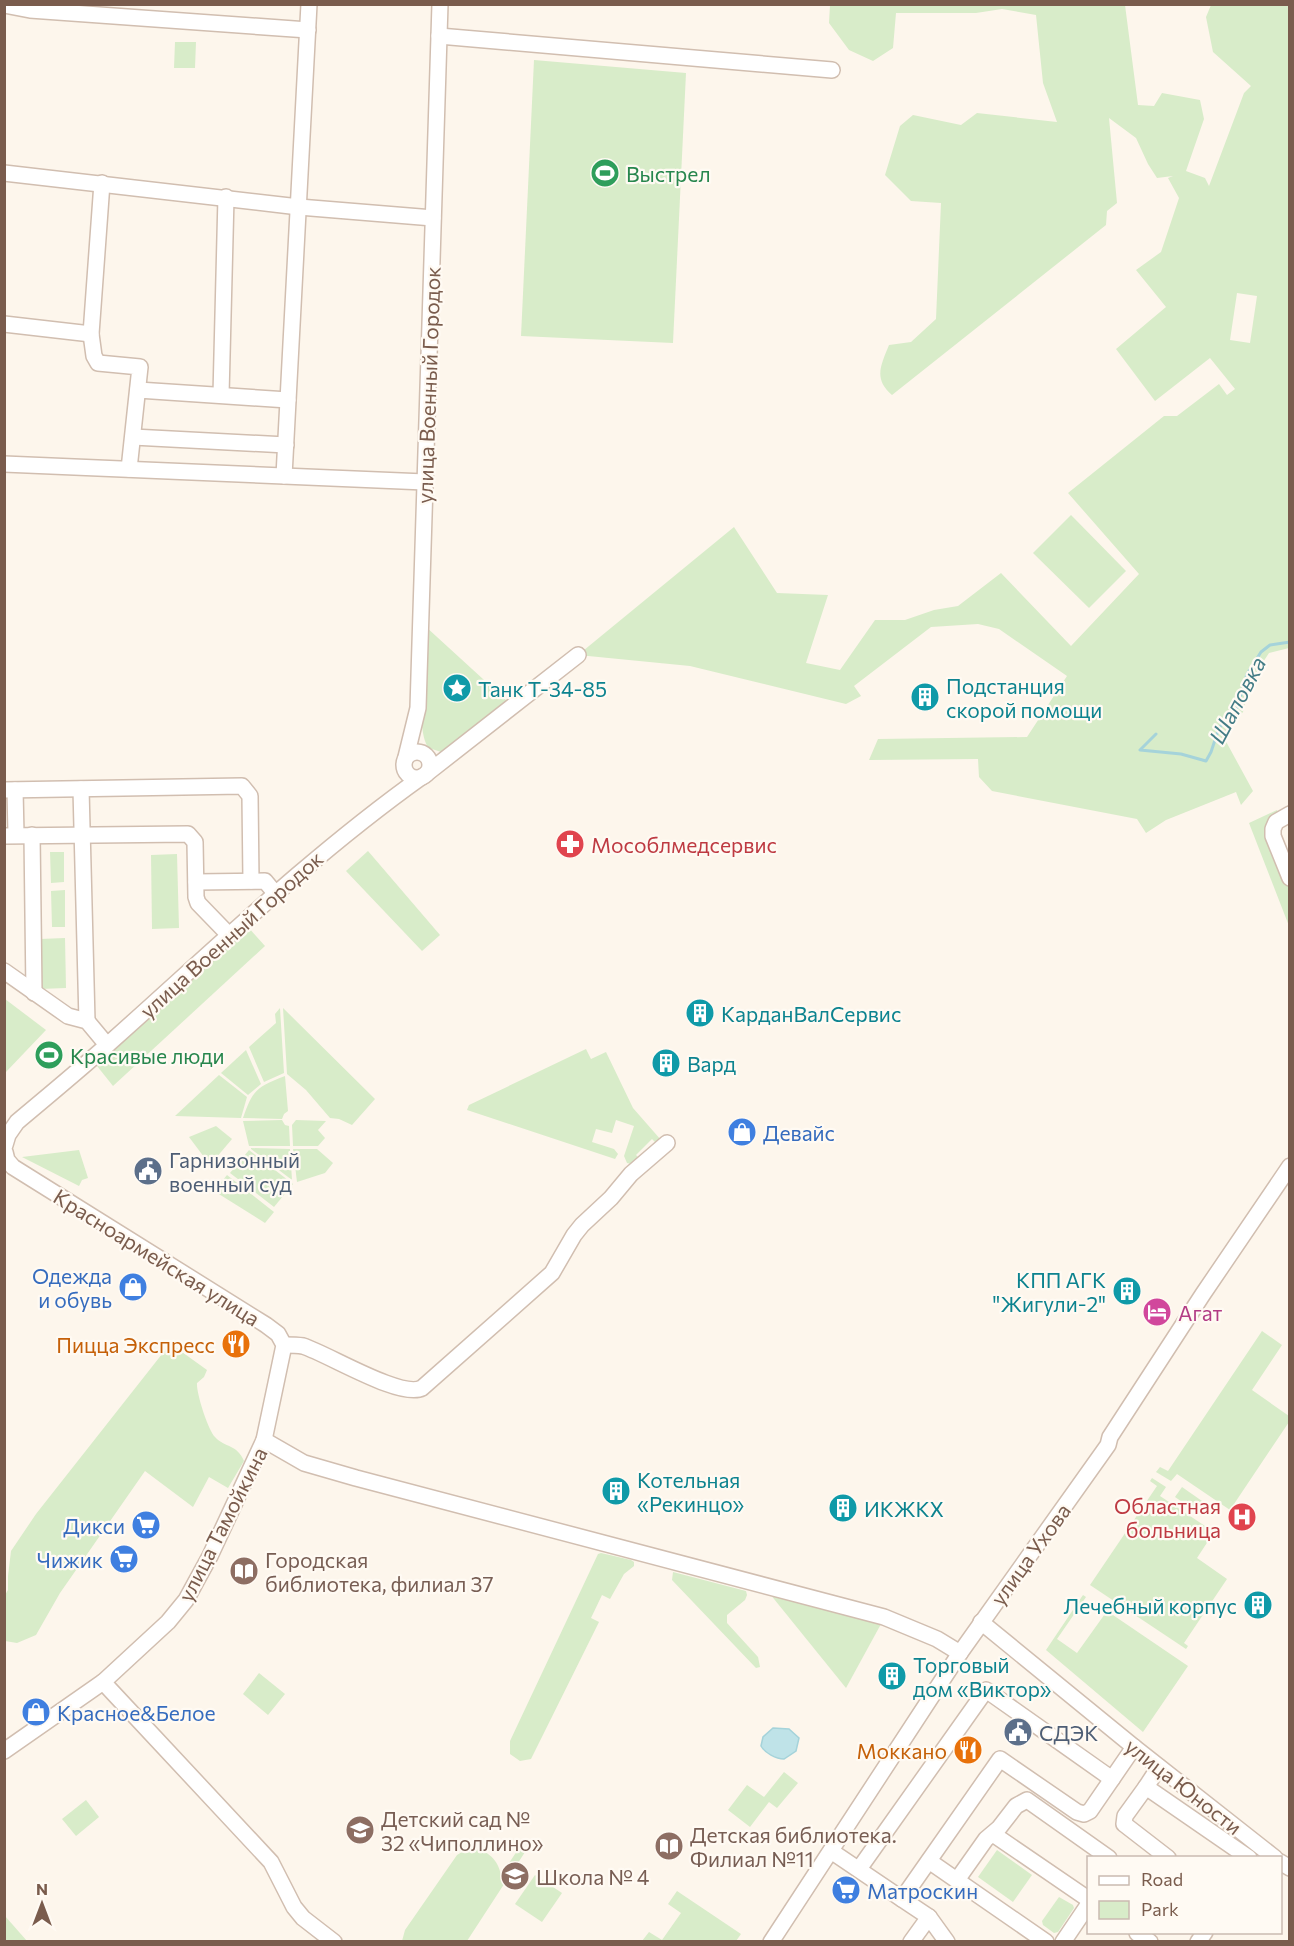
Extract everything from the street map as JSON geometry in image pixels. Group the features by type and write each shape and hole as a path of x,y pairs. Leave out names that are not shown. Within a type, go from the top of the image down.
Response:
{"street":[{"path":"284,476 309,4"},
{"path":"4,5 30,10 308,30"},
{"name":"улица Военный Городок","path":"381,806 405,763 417,708 440,8"},
{"path":"439,36 832,70"},
{"path":"4,173 298,207 433,218"},
{"path":"102,183 91,334 94,356 98,363 140,367 129,469"},
{"path":"221,395 226,197"},
{"path":"4,324 91,334"},
{"path":"138,390 288,400"},
{"path":"133,437 286,445"},
{"path":"4,464 425,482"},
{"name":"улица Военный Городок","path":"11,1125 107,1045 323,852 381,806 456,752 578,655"},
{"path":"417,708 426,756 430,764 425,775 417,778 411,777 405,763 416,752 426,756 436,757 456,752"},
{"path":"229,935 198,903 195,842 189,834 10,836 10,790 242,786 250,796 251,881"},
{"path":"81,789 87,1021"},
{"path":"1290,814 1280,818 1274,825 1274,836 1290,878"},
{"path":"32,835 34,993"},
{"path":"196,882 265,881 275,893"},
{"path":"4,971 68,1016 87,1021 107,1045"},
{"path":"9,1166 5,1143 11,1125"},
{"path":"283,1352 301,1346 394,1386 417,1391 552,1273 582,1225 611,1198 632,1174 667,1143"},
{"name":"Красноармейская улица","path":"9,1166 266,1325 278,1334 283,1352"},
{"name":"улица Ухова","path":"771,1941 960,1653 1107,1445 1203,1293 1290,1166"},
{"name":"улица Тамойкина","path":"4,1751 103,1682 168,1622 186,1600 210,1556 264,1440 283,1352"},
{"path":"264,1440 304,1463 356,1478 884,1617 937,1640 960,1653"},
{"name":"улица Юности","path":"981,1622 1159,1767 1274,1856"},
{"path":"103,1682 271,1862 294,1907 303,1918 334,1941"},
{"path":"859,1869 986,1690 1112,1779"},
{"path":"902,1899 1000,1759 1077,1812 1084,1814 1090,1810 1134,1747"},
{"path":"1159,1767 1125,1816 1124,1824 1167,1856"},
{"path":"1146,1787 1248,1856"},
{"path":"957,1881 986,1839 993,1834 1016,1806 1027,1800 1108,1856"},
{"path":"993,1834 1087,1898"},
{"path":"831,1851 929,1917 947,1941"},
{"path":"929,1861 1046,1941"},
{"path":"1064,1941 1087,1908"},
{"path":"911,1941 929,1917"}],"green space":[{"path":"830,5 1125,5 1138,105 1154,106 1162,93 1200,100 1204,119 1186,171 1205,178 1209,186 1244,93 1251,86 1213,52 1206,17 1211,5 1289,5 1289,648 1269,653 1250,682 1243,712 1223,736 1253,791 1241,805 1236,792 1166,820 1146,833 1137,819 992,791 979,777 978,759 869,760 878,739 1027,737 1067,676 999,629 978,624 931,627 854,686 861,696 846,704 690,666 578,655 734,527 777,593 828,595 806,663 840,670 875,620 905,620 934,610 958,606 1001,573 1071,646 1139,574 1068,493 1164,416 1177,416 1219,384 1227,395 1235,389 1210,358 1155,401 1116,349 1166,307 1136,270 1161,252 1179,198 1168,178 1173,176 1157,178 1136,138 1109,118 1117,203 1107,211 1106,225 892,395 882,383 880,372 889,345 911,342 936,319 941,203 911,201 885,175 900,126 913,115 961,125 977,113 1057,122 1043,83 1036,15 1002,9 976,13 896,13 893,48 873,61 849,50 829,23","holes":["1237,293 1257,296 1250,343 1230,340"]},
{"path":"175,42 196,42 195,68 174,68"},
{"name":"Выстрел","path":"534,60 686,73 673,343 521,336"},
{"path":"1071,515 1126,571 1089,608 1033,553"},
{"path":"425,626 507,701 441,752 429,748 422,726 421,690"},
{"path":"1277,810 1280,818 1276,822 1289,878 1289,926 1249,823"},
{"path":"368,851 440,935 422,951 346,871"},
{"path":"50,852 64,852 64,882 51,883"},
{"path":"177,854 179,928 152,929 151,855"},
{"path":"65,890 65,927 52,927 51,891"},
{"path":"248,927 265,946 113,1086 97,1066"},
{"path":"65,938 66,988 40,989 40,939"},
{"path":"5,999 46,1030 5,1073"},
{"path":"280,1008 284,1073 264,1082 249,1047 276,1023 275,1014"},
{"path":"283,1008 375,1099 352,1125 330,1118 306,1090 287,1074"},
{"path":"586,1049 591,1059 606,1052 633,1108 661,1140 657,1144 652,1139 636,1155 641,1160 631,1164 627,1163 624,1156 634,1126 616,1120 612,1133 596,1129 592,1142 614,1149 618,1154 615,1159 467,1110 469,1105"},
{"path":"246,1050 261,1084 248,1095 221,1073"},
{"path":"219,1075 247,1097 241,1118 175,1116"},
{"path":"285,1076 288,1111 282,1119 243,1118 257,1090"},
{"path":"282,1120 285,1125 289,1126 290,1146 249,1146 243,1121"},
{"path":"296,1120 326,1121 318,1130 325,1138 318,1146 293,1146 292,1125"},
{"path":"216,1126 232,1139 210,1165 189,1137"},
{"path":"251,1149 290,1149 292,1180"},
{"path":"293,1149 317,1149 333,1163 325,1173 297,1182"},
{"path":"79,1150 88,1178 82,1180 79,1186 22,1157"},
{"path":"249,1150 293,1184 274,1207 230,1173"},
{"path":"227,1175 274,1212 265,1223 214,1191"},
{"path":"1262,1331 1282,1345 1252,1390 1289,1416 1289,1422 1230,1510 1177,1474 1171,1481 1156,1472 1160,1467 1168,1471"},
{"path":"175,1347 207,1370 204,1377 197,1383 206,1419 215,1437 238,1452 244,1461 228,1488 209,1477 193,1507 145,1471 60,1593 36,1635 17,1643 5,1641 5,1595 8,1590 11,1551 36,1514 166,1349"},
{"path":"1152,1478 1166,1487 1160,1496 1214,1532 1197,1558 1227,1579 1184,1643 1188,1646 1186,1649 1090,1585 1157,1486 1150,1481"},
{"path":"1182,1487 1202,1501 1195,1511 1175,1497"},
{"path":"598,1554 631,1560 634,1566 624,1574 610,1599 602,1595 591,1618 599,1622 531,1759 520,1761 510,1754 510,1741"},
{"path":"673,1572 746,1591 745,1600 727,1615 727,1623 758,1657 760,1667 756,1668 672,1580"},
{"path":"770,1594 881,1624 846,1688"},
{"path":"1083,1595 1086,1597 1057,1639 1077,1653 1107,1611 1188,1666 1143,1732 1046,1650"},
{"path":"259,1673 285,1694 268,1715 243,1694"},
{"path":"784,1772 798,1783 777,1808 769,1802 750,1827 728,1810 747,1785 764,1797"},
{"path":"86,1800 99,1817 76,1836 62,1819"},
{"path":"521,1845 527,1849 467,1941 402,1941 405,1930 457,1855 471,1850 485,1852 495,1861 501,1875"},
{"path":"997,1850 1032,1875 1013,1902 978,1877"},
{"path":"535,1875 562,1893 542,1922 515,1904"},
{"path":"677,1891 741,1934 736,1941 642,1941 649,1932 662,1940 681,1913 668,1904"},
{"path":"1059,1897 1073,1905 1074,1908 1058,1932 1054,1933 1043,1925 1042,1921"},
{"path":"5,1916 27,1941 5,1941"}],"water":[{"path":"773,1728 789,1729 799,1738 796,1751 784,1759 771,1755 761,1746 763,1737"}],"waterway":[{"name":"Шаповка","path":"1156,734 1140,750 1181,754 1206,761 1219,728 1237,708 1247,674 1261,652 1270,645 1290,642"}],"place":[{"name":"Выстрел","path":"605,173"},
{"name":"Танк Т-34-85","path":"457,688"},
{"name":"Подстанция скорой помощи","path":"925,697"},
{"name":"Мособлмедсервис","path":"570,844"},
{"name":"КарданВалСервис","path":"700,1013"},
{"name":"Красивые люди","path":"49,1055"},
{"name":"Вард","path":"666,1063"},
{"name":"Девайс","path":"742,1132"},
{"name":"Гарнизонный военный суд","path":"148,1171"},
{"name":"Одежда и обувь","path":"133,1287"},
{"name":"КПП АГК \"Жигули-2\"","path":"1127,1291"},
{"name":"Агат","path":"1157,1312"},
{"name":"Пицца Экспресс","path":"236,1344"},
{"name":"Котельная «Рекинцо»","path":"616,1491"},
{"name":"ИКЖКХ","path":"843,1508"},
{"name":"Областная больница","path":"1242,1517"},
{"name":"Дикси","path":"146,1525"},
{"name":"Чижик","path":"124,1559"},
{"name":"Городская библиотека, филиал 37","path":"244,1571"},
{"name":"Лечебный корпус","path":"1258,1605"},
{"name":"Торговый дом «Виктор»","path":"892,1676"},
{"name":"Красное&Белое","path":"36,1712"},
{"name":"СДЭК","path":"1018,1732"},
{"name":"Моккано","path":"968,1750"},
{"name":"Детский сад № 32 «Чиполлино»","path":"360,1830"},
{"name":"Детская библиотека. Филиал №11","path":"669,1846"},
{"name":"Школа № 4","path":"515,1876"},
{"name":"Матроскин","path":"846,1890"}]}
